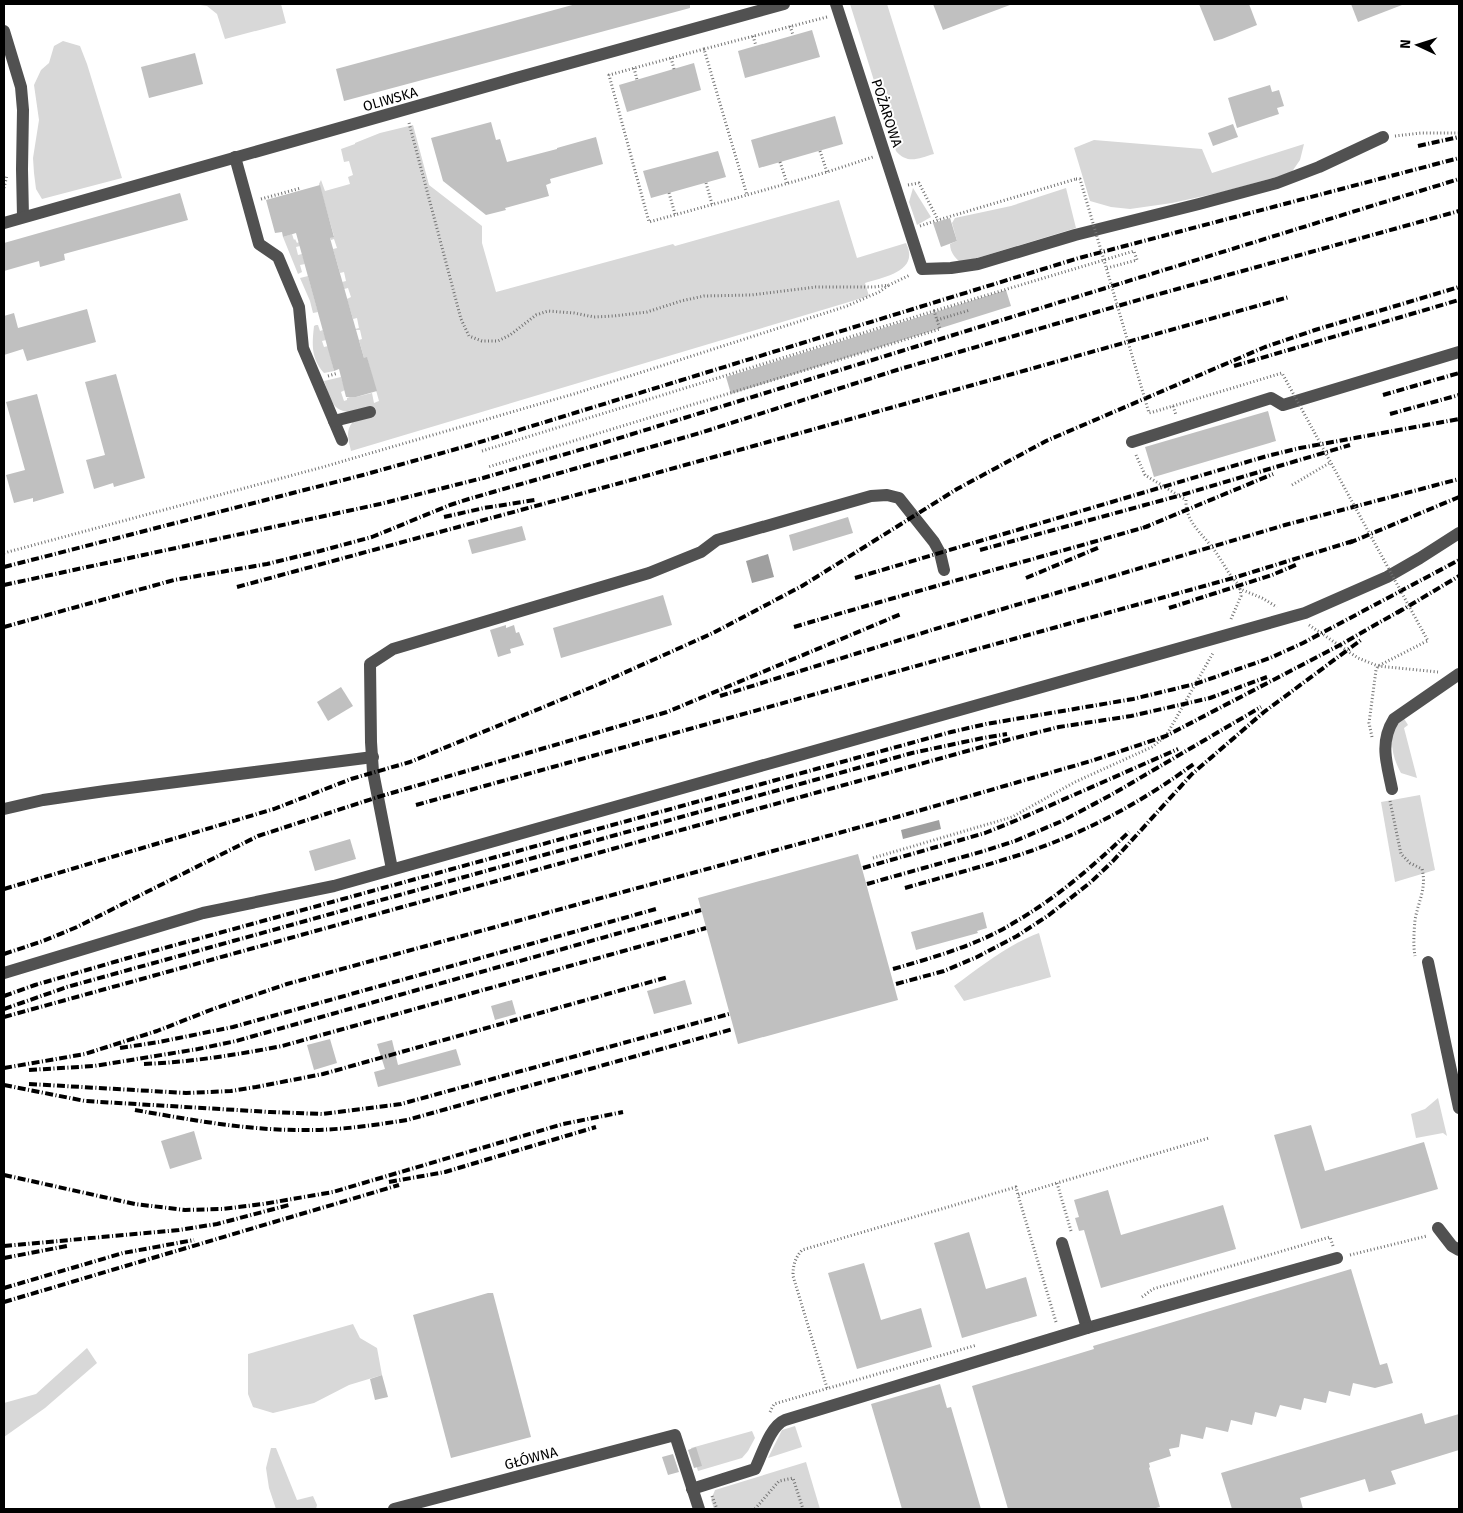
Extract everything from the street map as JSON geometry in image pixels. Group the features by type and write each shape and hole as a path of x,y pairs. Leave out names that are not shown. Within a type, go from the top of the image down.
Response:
{"street":[{"name":"OLIWSKA","path":"4,223 784,4"},
{"name":"POŻAROWA","path":"836,4 922,269"},
{"path":"4,31 21,87 23,110 23,217"},
{"path":"922,269 951,268 978,264 1075,235 1277,183 1319,167 1383,137"},
{"path":"235,158 252,194 259,244 278,257 300,307 304,348 342,440"},
{"path":"1132,442 1271,398 1283,406 1459,352"},
{"path":"334,421 370,412"},
{"path":"392,869 373,772 370,664 393,649 649,573 701,552 717,540 871,496 887,495 899,498 934,542 940,553 944,570"},
{"path":"4,973 203,913 334,886 1294,616 1329,603 1387,577 1459,533"},
{"path":"1391,793 1385,753 1386,737 1394,719 1459,674"},
{"path":"4,809 43,800 96,792 373,757"},
{"path":"1428,962 1459,1108"},
{"path":"1438,1228 1452,1246 1459,1250"},
{"path":"1068,1241 1087,1328"},
{"path":"699,1509 692,1489 755,1469 774,1429 779,1423 1087,1328 1337,1258"},
{"name":"GŁÓWNA","path":"394,1509 675,1435 692,1489"}],"path":[{"path":"824,18 608,75 649,222 827,172 868,158"},
{"path":"790,26 793,35"},
{"path":"753,36 756,46"},
{"path":"704,49 747,195"},
{"path":"670,58 674,69"},
{"path":"634,68 637,80"},
{"path":"406,110 461,320 469,336 482,340 498,341 510,335 536,314 548,311 594,317 614,316 647,312 704,296 752,294 816,287 874,287 889,285"},
{"path":"1383,137 1420,133 1459,133"},
{"path":"820,151 827,172"},
{"path":"780,162 787,183"},
{"path":"908,230 1080,178 1109,268 1149,413 1282,373 1428,641 1387,662"},
{"path":"706,183 712,204"},
{"path":"895,188 919,183 940,220"},
{"path":"252,194 301,188"},
{"path":"669,193 675,214"},
{"path":"482,451 1134,251 1137,260 1109,268"},
{"path":"4,553 323,467 577,393 847,306 879,292 922,269"},
{"path":"937,320 970,310"},
{"path":"488,467 940,330 934,311"},
{"path":"873,858 1012,817 1076,782 1152,747 1166,736 1222,636 1241,596 1240,586 1196,529 1185,510 1186,500 1144,475 1132,442"},
{"path":"1292,485 1330,463"},
{"path":"1240,589 1262,598 1294,616 1358,658 1378,666 1459,674"},
{"path":"1391,793 1401,854 1410,863 1422,870 1424,880 1415,920 1415,955"},
{"path":"1018,1195 1209,1138"},
{"path":"1057,1184 1068,1241"},
{"path":"832,1406 793,1276 796,1256 802,1250 1016,1187 1056,1322"},
{"path":"1337,1258 1430,1235 1438,1228"},
{"path":"755,1509 779,1481 792,1478 803,1509"}],"shaded area":[{"path":"194,4 281,4 286,23 225,39 217,14 207,6"},
{"path":"850,4 887,4 934,154 909,159 896,151"},
{"path":"63,41 80,46 122,178 42,199 36,189 34,173 33,158 39,120 34,85 41,70 49,63 54,46"},
{"path":"413,125 429,185 482,226 482,243 496,292 673,244 675,246 839,200 857,258 906,243 909,253 908,260 898,271 865,283 869,296 351,451 348,433 352,423 349,412 343,411 334,405 324,381 341,377 345,390 341,392 344,401 355,395 356,397 372,393 374,403 379,401 367,358 364,358 359,340 362,339 360,330 355,329 359,328 357,318 353,319 347,299 351,297 348,288 344,289 342,282 346,281 344,272 340,273 333,249 337,248 334,239 331,240 330,238 334,236 319,184 321,180 325,191 350,184 348,177 353,175 349,161 344,162 341,149 380,133"},
{"path":"1094,140 1202,149 1212,173 1304,144 1300,160 1291,173 1222,192 1172,203 1130,209 1111,207 1090,201 1074,148"},
{"path":"913,188 931,217 917,225 909,202"},
{"path":"1066,188 1076,228 967,261 959,261 955,258 950,244 957,241 952,223 955,218 1011,206"},
{"path":"292,234 294,240 297,243 299,242 300,246 296,247 298,255 302,254 305,264 300,265 302,272 298,274 283,237"},
{"path":"308,276 318,312 313,313 300,278"},
{"path":"318,325 320,331 323,330 326,340 322,341 324,347 328,346 334,371 324,373 315,357 313,345 314,326"},
{"path":"768,554 774,577 752,583 746,561"},
{"path":"1403,717 1408,725 1404,728 1417,778 1401,773 1393,750 1393,732"},
{"path":"1420,795 1435,870 1395,882 1381,802"},
{"path":"939,820 941,829 903,839 901,830"},
{"path":"1039,933 1051,977 964,1001 954,986 1005,950"},
{"path":"1438,1098 1447,1136 1443,1133 1416,1138 1411,1114 1425,1109"},
{"path":"353,1324 360,1338 377,1348 382,1375 349,1385 314,1403 273,1413 253,1407 248,1394 248,1354"},
{"path":"87,1348 97,1363 45,1408 4,1437 4,1403 36,1394"},
{"path":"795,1426 802,1447 768,1458 782,1430"},
{"path":"752,1431 755,1438 742,1458 698,1471 691,1448"},
{"path":"271,1448 276,1448 297,1500 313,1496 317,1505 316,1509 276,1509 269,1488 266,1468"},
{"path":"806,1462 820,1509 714,1509 711,1500 715,1490"}],"building":[{"path":"576,4 690,4 690,8 344,101 336,69"},
{"path":"933,4 1010,4 1010,5 943,30"},
{"path":"1199,4 1249,4 1257,25 1214,41"},
{"path":"1351,4 1402,4 1402,5 1358,22"},
{"path":"812,30 820,57 745,78 738,51"},
{"path":"195,53 203,84 149,98 141,67"},
{"path":"694,63 701,90 627,112 619,85"},
{"path":"1270,85 1272,92 1279,90 1284,106 1277,108 1279,114 1237,128 1228,98"},
{"path":"835,116 843,144 759,168 751,140"},
{"path":"491,122 496,140 500,139 507,162 596,137 603,164 550,179 551,183 546,185 549,196 486,215 443,181 431,138"},
{"path":"1233,124 1238,137 1213,146 1208,133"},
{"path":"718,151 726,177 651,198 643,171"},
{"path":"320,185 334,237 330,238 364,358 367,357 377,391 356,397 346,397 339,369 334,371 296,233 283,237 282,232 275,233 266,200"},
{"path":"180,193 188,220 64,254 65,260 40,267 39,261 4,271 4,243"},
{"path":"950,218 957,241 941,247 933,223"},
{"path":"1006,290 1011,306 731,394 726,377"},
{"path":"87,309 96,342 27,361 23,349 4,355 4,316 14,313 18,328"},
{"path":"116,374 145,478 114,487 113,483 94,489 86,460 105,455 85,382"},
{"path":"37,394 64,493 33,502 33,498 14,503 6,475 25,470 6,402"},
{"path":"1268,411 1276,441 1154,477 1145,447"},
{"path":"848,517 853,533 793,551 789,535"},
{"path":"522,526 526,540 472,554 468,540"},
{"path":"663,595 672,625 561,658 553,628"},
{"path":"506,625 506,628 514,625 516,633 519,632 524,645 510,649 511,653 498,657 490,630"},
{"path":"341,687 353,706 328,721 317,702"},
{"path":"350,839 356,859 315,871 309,851"},
{"path":"858,854 898,1000 738,1044 698,898"},
{"path":"983,912 987,928 977,931 978,933 916,950 911,932"},
{"path":"685,980 692,1004 654,1014 647,991"},
{"path":"512,1000 516,1014 495,1020 491,1006"},
{"path":"330,1039 337,1063 314,1070 307,1045"},
{"path":"392,1040 398,1065 456,1049 461,1065 378,1087 374,1072 385,1069 377,1044"},
{"path":"1311,1125 1325,1171 1424,1142 1438,1189 1301,1229 1274,1135"},
{"path":"194,1131 202,1159 170,1169 161,1141"},
{"path":"1108,1190 1121,1235 1223,1205 1236,1249 1101,1288 1084,1230 1079,1231 1075,1218 1079,1217 1074,1200"},
{"path":"969,1232 986,1289 1026,1277 1037,1316 962,1338 934,1243"},
{"path":"864,1263 881,1320 921,1308 932,1347 857,1369 828,1273"},
{"path":"1351,1269 1380,1365 1387,1363 1393,1383 1375,1388 1353,1383 1350,1396 1329,1391 1326,1403 1304,1398 1301,1410 1280,1405 1276,1417 1255,1412 1252,1425 1231,1420 1228,1432 1206,1427 1203,1439 1181,1434 1179,1447 1169,1449 1171,1456 1149,1463 1160,1507 1152,1509 1008,1509 972,1386 1094,1349 1093,1346"},
{"path":"493,1293 531,1437 451,1458 413,1315"},
{"path":"382,1375 388,1397 375,1400 370,1379"},
{"path":"940,1384 947,1408 951,1407 981,1509 902,1509 871,1404"},
{"path":"1422,1413 1425,1424 1459,1414 1459,1450 1391,1471 1396,1484 1369,1492 1365,1479 1300,1498 1303,1509 1232,1509 1221,1473"},
{"path":"696,1447 702,1466 694,1468 688,1450"},
{"path":"673,1454 679,1472 668,1475 662,1457"}],"railway":[{"path":"1418,146 1459,137"},
{"path":"4,567 363,475 467,446 1079,258 1459,158"},
{"path":"4,585 380,504 483,478 600,444 1459,179"},
{"path":"4,627 174,580 267,564 372,537 450,505 700,433 900,369 1152,296 1459,211"},
{"path":"4,889 274,809 351,779 410,762 597,685 713,633 802,586 957,489 1046,441 1265,347 1459,287"},
{"path":"237,587 624,482 1289,297"},
{"path":"1234,366 1459,300"},
{"path":"1383,395 1459,373"},
{"path":"1390,414 1459,395"},
{"path":"855,578 1267,456 1300,448 1459,419"},
{"path":"980,550 1178,496 1350,445"},
{"path":"1143,528 1273,474"},
{"path":"720,696 932,630 1285,525 1459,479"},
{"path":"1349,543 1459,497"},
{"path":"444,517 484,508 535,500"},
{"path":"794,627 1149,526"},
{"path":"416,805 1233,578 1353,541"},
{"path":"1026,578 1100,547"},
{"path":"4,996 128,958 951,732 986,724 1133,699 1195,684 1270,658 1303,643 1459,560"},
{"path":"1169,608 1272,575 1298,564"},
{"path":"1397,613 1459,576"},
{"path":"4,1068 85,1054 157,1031 213,1009 287,984 897,817 1091,761 1166,736 1340,645 1403,609"},
{"path":"4,954 77,927 258,836 378,797 667,712 901,614"},
{"path":"896,984 944,971 977,957 1017,936 1049,915 1091,882 1113,861 1192,774 1264,712 1361,640"},
{"path":"4,1017 1007,740 1059,727 1131,716 1210,698 1267,677"},
{"path":"867,884 1015,841 1062,821 1111,795 1261,707"},
{"path":"4,1009 67,987 912,753 1007,734"},
{"path":"863,868 985,833 1178,749"},
{"path":"905,888 1043,847 1111,816 1175,778 1195,763"},
{"path":"893,969 971,944 1015,922 1075,880 1129,832"},
{"path":"120,1048 233,1027 656,909"},
{"path":"29,1070 94,1066 236,1041 701,910"},
{"path":"144,1064 213,1058 282,1046 706,928"},
{"path":"29,1084 186,1093 231,1091 256,1087 323,1074 668,977"},
{"path":"4,1085 85,1101 322,1114 401,1104 729,1014"},
{"path":"135,1110 265,1129 321,1130 371,1125 407,1120 733,1029"},
{"path":"4,1175 135,1204 185,1210 223,1209 333,1192 563,1124 623,1112"},
{"path":"389,1182 445,1172 596,1127"},
{"path":"4,1302 399,1185"},
{"path":"4,1246 179,1230 217,1224 289,1205"},
{"path":"4,1288 123,1253 194,1240"},
{"path":"4,1258 67,1246"}]}
